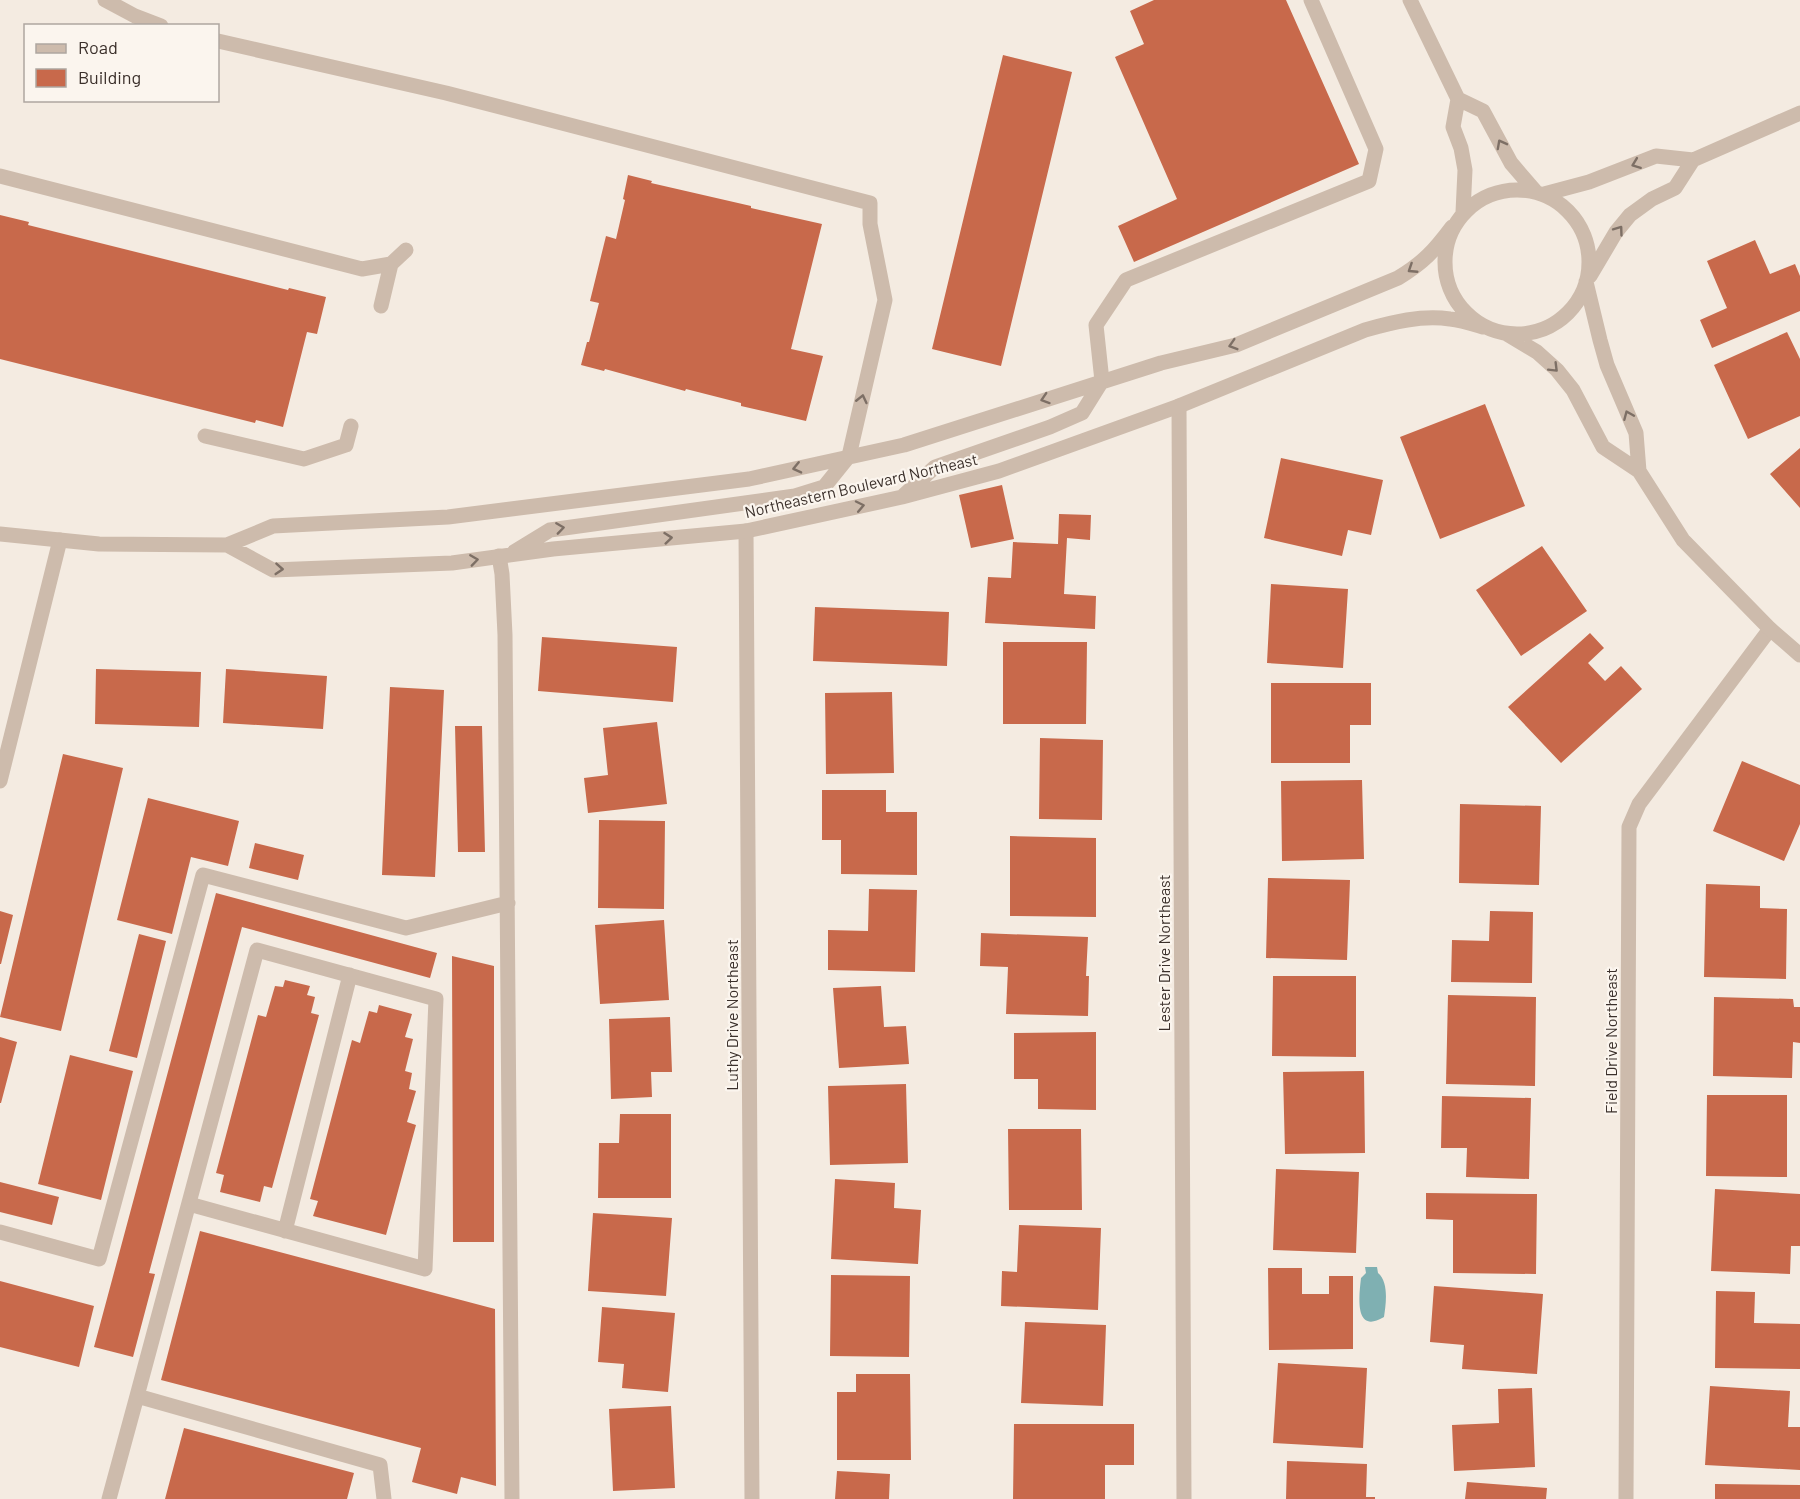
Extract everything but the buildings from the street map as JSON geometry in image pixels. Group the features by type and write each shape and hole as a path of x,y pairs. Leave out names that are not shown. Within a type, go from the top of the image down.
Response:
{"street":[{"path":"105,0 155,24"},
{"path":"902,497 935,467 1050,427 1082,413 1102,381 1096,325 1126,279 1368,181 1376,149 1311,0"},
{"path":"1410,0 1458,99 1453,127 1461,148 1465,170 1463,212"},
{"path":"219,41 446,93 870,203 870,224 885,300 849,456 824,487 795,496 550,530 504,555 502,574 505,635 508,903 512,1499"},
{"path":"1458,99 1483,111 1511,163 1539,193"},
{"name":"Northeastern Boulevard Northeast","path":"1539,193 1589,182 1656,156 1693,159 1800,113"},
{"name":"Northeastern Boulevard Northeast","path":"227,545 273,570 452,563 504,555 746,531 902,497 999,471 1179,406 1365,330 1386,324 1410,319 1452,319 1507,334 1528,334 1547,328 1565,317 1578,302 1587,281 1616,232 1630,215 1652,199 1675,188 1693,159"},
{"path":"0,177 362,268 391,264"},
{"name":"Northeastern Boulevard Northeast","path":"0,534 99,544 227,545 273,526 448,517 749,479 904,445 1161,363 1236,345 1398,278 1421,264 1463,212 1478,200 1496,192 1516,189 1539,193 1562,205 1576,220 1586,239 1589,259 1587,281"},
{"name":"Northeastern Boulevard Northeast","path":"1452,227 1445,249 1444,272 1451,294 1465,313 1483,327"},
{"path":"381,306 391,264 406,250"},
{"path":"1587,281 1597,331 1607,365 1636,433 1639,471"},
{"path":"1507,334 1537,352 1557,370 1573,390 1603,447 1639,471 1683,540 1770,629 1800,655"},
{"name":"Lester Drive Northeast","path":"1179,406 1184,1499"},
{"path":"205,436 304,459 346,445 351,426"},
{"name":"Luthy Drive Northeast","path":"746,531 752,1499"},
{"path":"0,781 60,540"},
{"name":"Field Drive Northeast","path":"1626,1499 1629,827 1645,795 1770,629"},
{"path":"0,1232 99,1259 203,875 406,928 508,903"},
{"path":"109,1499 257,950 436,999 425,1269 189,1204"},
{"path":"285,1231 350,975"},
{"path":"137,1396 380,1465 384,1499"}],"water":[{"path":"1365,1267 1377,1267 1385,1287 1384,1317 1374,1321 1367,1321 1360,1311 1360,1286 1361,1278 1366,1273"}]}
